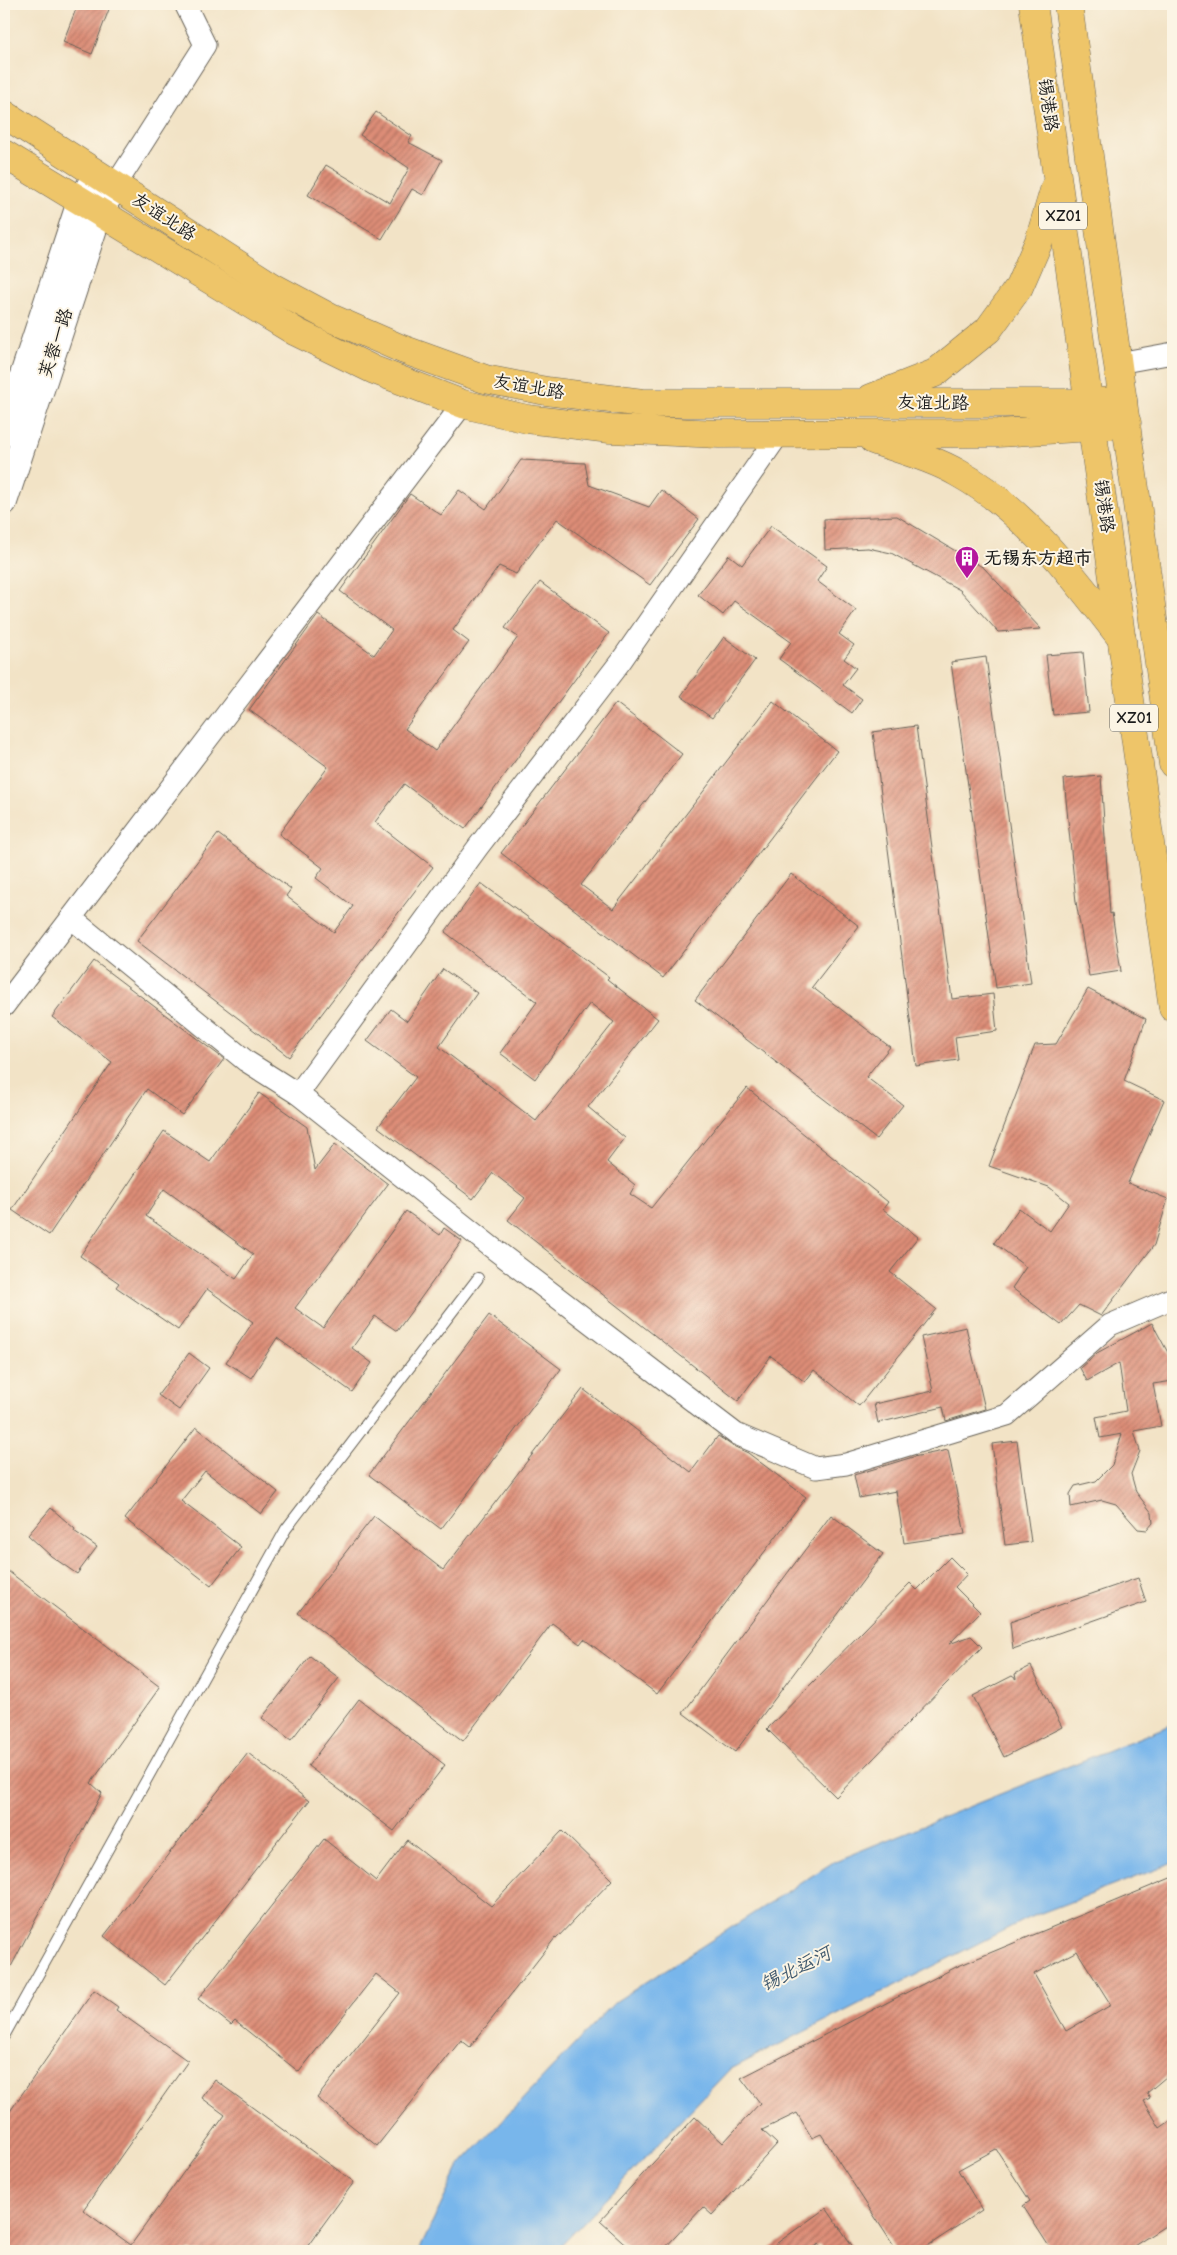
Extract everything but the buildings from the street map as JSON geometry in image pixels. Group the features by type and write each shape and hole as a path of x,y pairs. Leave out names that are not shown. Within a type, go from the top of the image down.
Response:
{"main road":[{"name":"锡港路","path":"1033,4 1173,1008"},
{"name":"锡港路","path":"1068,4 1171,728 1173,764"},
{"name":"友谊北路","path":"4,114 273,287 331,318 402,349 485,379 546,391 643,403 858,402 1091,415"},
{"name":"友谊北路","path":"4,154 89,208 296,332 374,370 463,404 527,419 610,430 719,434 998,433 1091,415 1125,411"},
{"path":"858,402 935,372 988,330 1019,287 1039,241 1058,178"},
{"path":"852,434 935,462 958,473 1011,508 1068,570 1123,640"}],"street":[{"path":"106,180 205,46 185,4"},
{"name":"芙蓉一路","path":"4,432 89,208 106,180"},
{"name":"芙蓉一路","path":"4,502 89,208"},
{"path":"1118,363 1173,353"},
{"path":"4,1006 463,404"},
{"path":"298,1094 478,847 621,661 779,434"},
{"path":"71,918 246,1061 298,1094 490,1246 736,1434 816,1468 846,1464 1007,1415 1110,1325 1173,1298"}],"lane":[{"path":"4,2036 286,1529 478,1278"}],"water":[{"name":"锡北运河","path":"1173,1724 1173,1863 1028,1918 729,2070 556,2251 419,2251 460,2165 615,2002 835,1861"}],"place":[{"name":"无锡东方超市","path":"967,579"}]}
